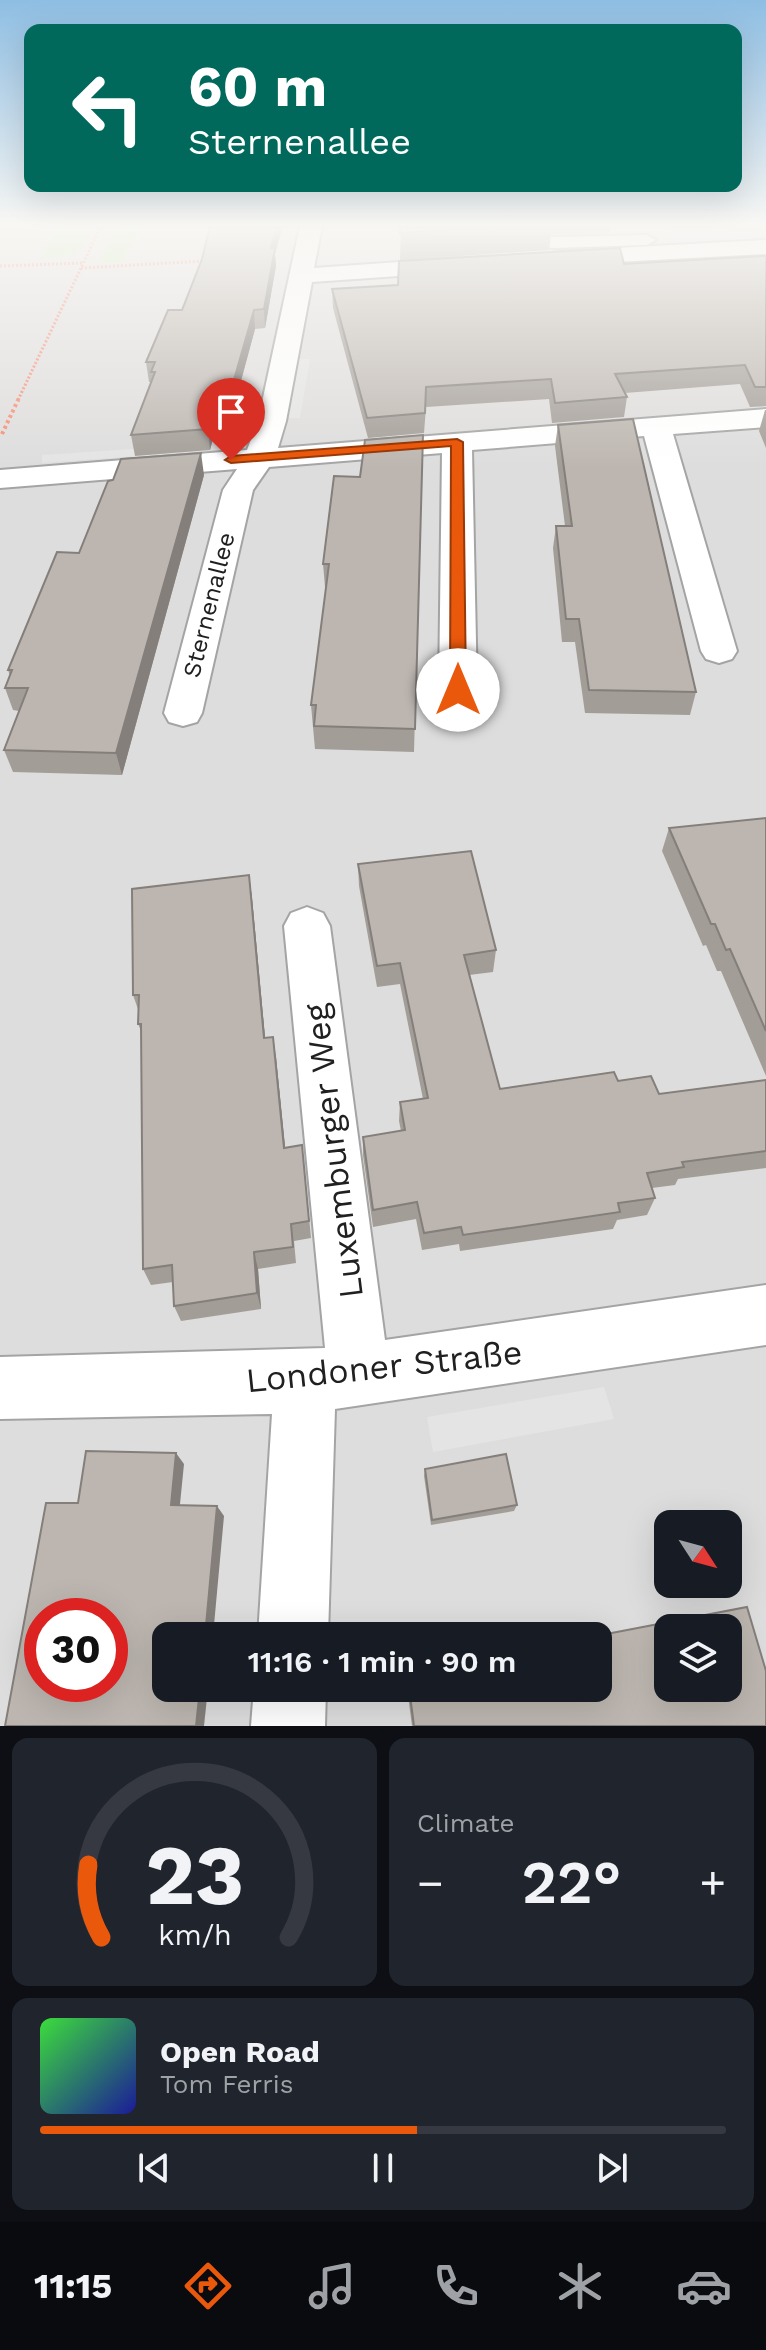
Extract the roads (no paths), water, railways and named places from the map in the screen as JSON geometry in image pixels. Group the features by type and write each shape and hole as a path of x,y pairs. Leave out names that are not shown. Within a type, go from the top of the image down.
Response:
{"street":[{"name":"Sternenallee","path":"183,713 238,490 260,457 272,421 295,307"},
{"path":"0,479 766,418"},
{"path":"656,427 719,651"},
{"path":"457,442 458,690"},
{"name":"Luxemburger Weg","path":"295,1622 332,1379 307,926"},
{"name":"Londoner Straße","path":"0,1388 332,1379 766,1315"},
{"path":"288,1726 289,1702"}]}
